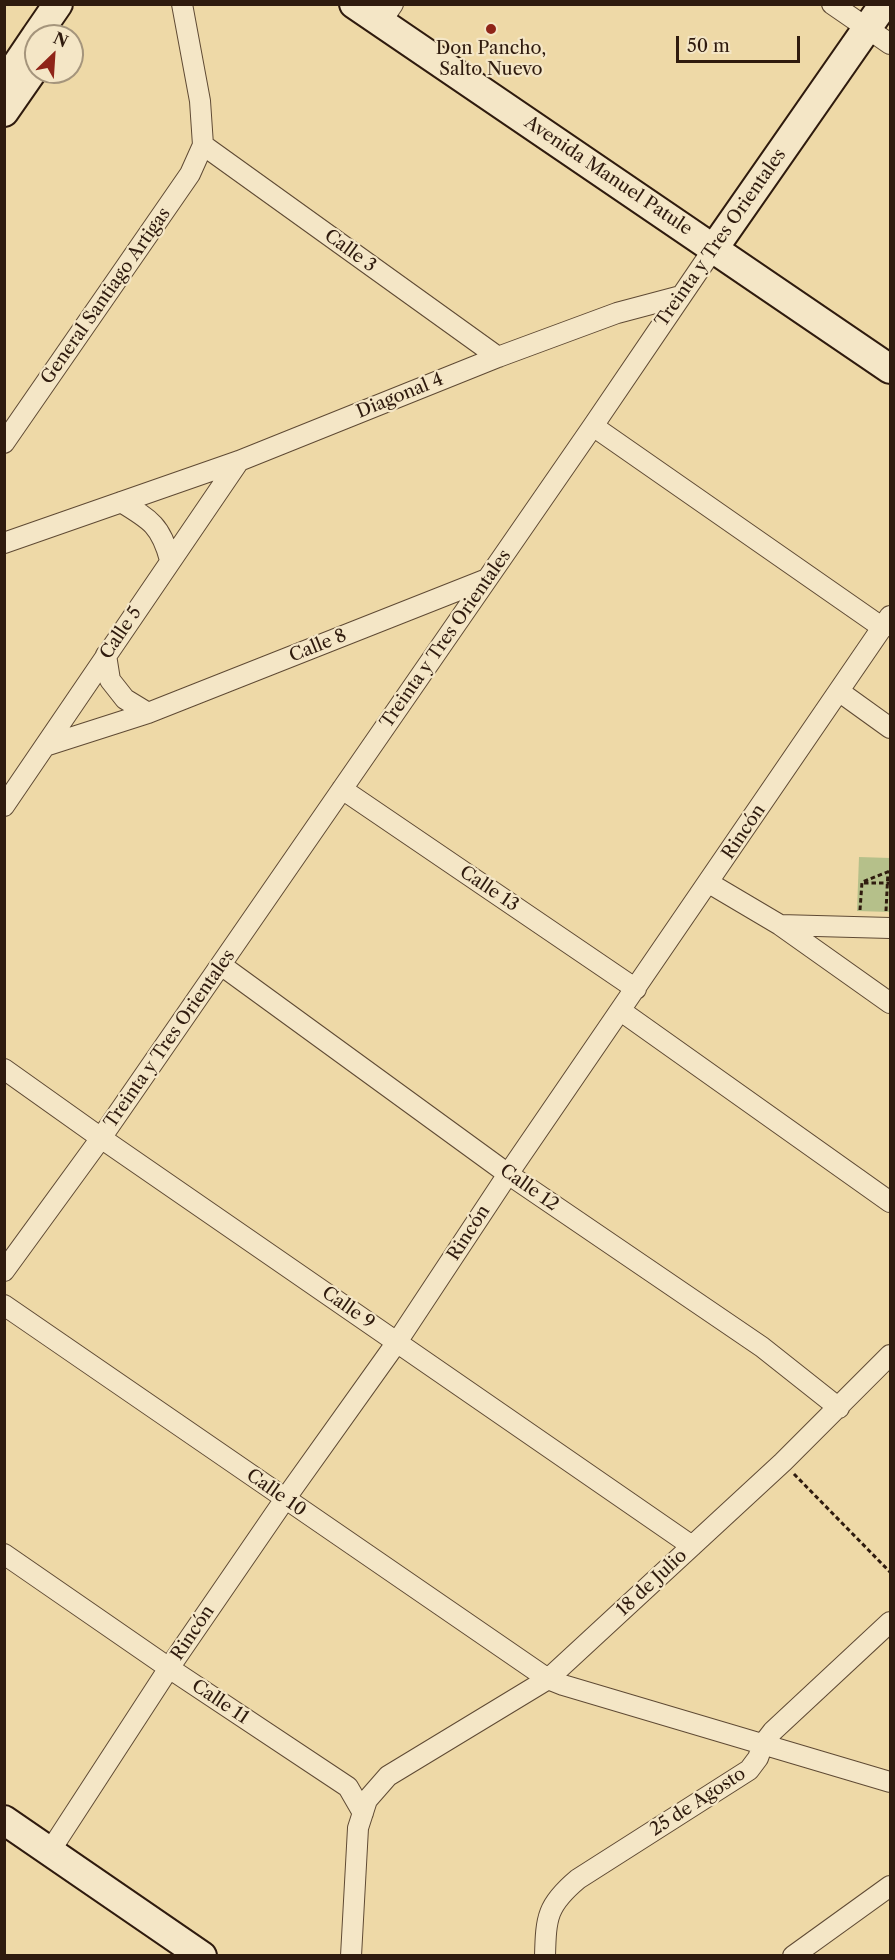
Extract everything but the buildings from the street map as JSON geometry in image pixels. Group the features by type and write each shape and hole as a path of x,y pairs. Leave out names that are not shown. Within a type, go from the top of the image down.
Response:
{"street":[{"path":"44,24 58,4"},
{"path":"65,24 78,4"},
{"path":"182,4 200,101 203,145"},
{"name":"Avenida Manuel Patule","path":"354,4 386,14 714,248 891,369"},
{"path":"832,4 891,44"},
{"name":"Treinta y Tres Orientales","path":"4,1270 101,1138 884,4"},
{"path":"4,82 24,53"},
{"path":"4,112 24,83"},
{"name":"Calle 3","path":"203,145 498,357"},
{"name":"General Santiago Artigas","path":"4,443 190,174 203,145"},
{"name":"Diagonal 4","path":"4,543 239,461 498,357 617,314 681,296"},
{"path":"593,426 887,622"},
{"name":"Calle 5","path":"4,806 239,461"},
{"path":"121,502 149,519 165,539 170,561"},
{"name":"Calle 8","path":"45,746 148,713 487,579"},
{"name":"Rincón","path":"50,1851 169,1668 397,1342 508,1174 887,622"},
{"path":"106,655 110,680 125,699 148,713"},
{"path":"840,692 891,728"},
{"name":"Calle 13","path":"342,789 636,989"},
{"path":"709,883 780,925 891,1003"},
{"path":"780,925 888,928"},
{"name":"Calle 12","path":"221,965 508,1174 762,1347 838,1408"},
{"path":"621,1011 891,1202"},
{"name":"Calle 9","path":"4,1069 692,1546"},
{"name":"Calle 10","path":"4,1305 548,1679 891,1782"},
{"name":"18 de Julio","path":"381,1783 548,1679 783,1462 891,1355"},
{"name":"Calle 11","path":"4,1554 169,1668 348,1787 363,1813"},
{"name":"25 de Agosto","path":"545,1956 546,1926 552,1905 562,1893 578,1879 749,1770 759,1758 763,1744 773,1731 891,1622"},
{"path":"351,1956 358,1828 367,1800 381,1783"},
{"name":"Calle 11","path":"348,1787 381,1783"},
{"path":"4,1820 202,1956"},
{"path":"794,1956 891,1886"}],"path":[{"path":"862,882 889,871 888,928"},
{"path":"862,882 889,883"},
{"path":"859,927 862,882"},
{"path":"783,1462 891,1572"}],"green space":[{"path":"859,857 890,858 890,912 857,911"}],"place":[{"name":"Don Pancho, Salto Nuevo","path":"491,29"}]}
